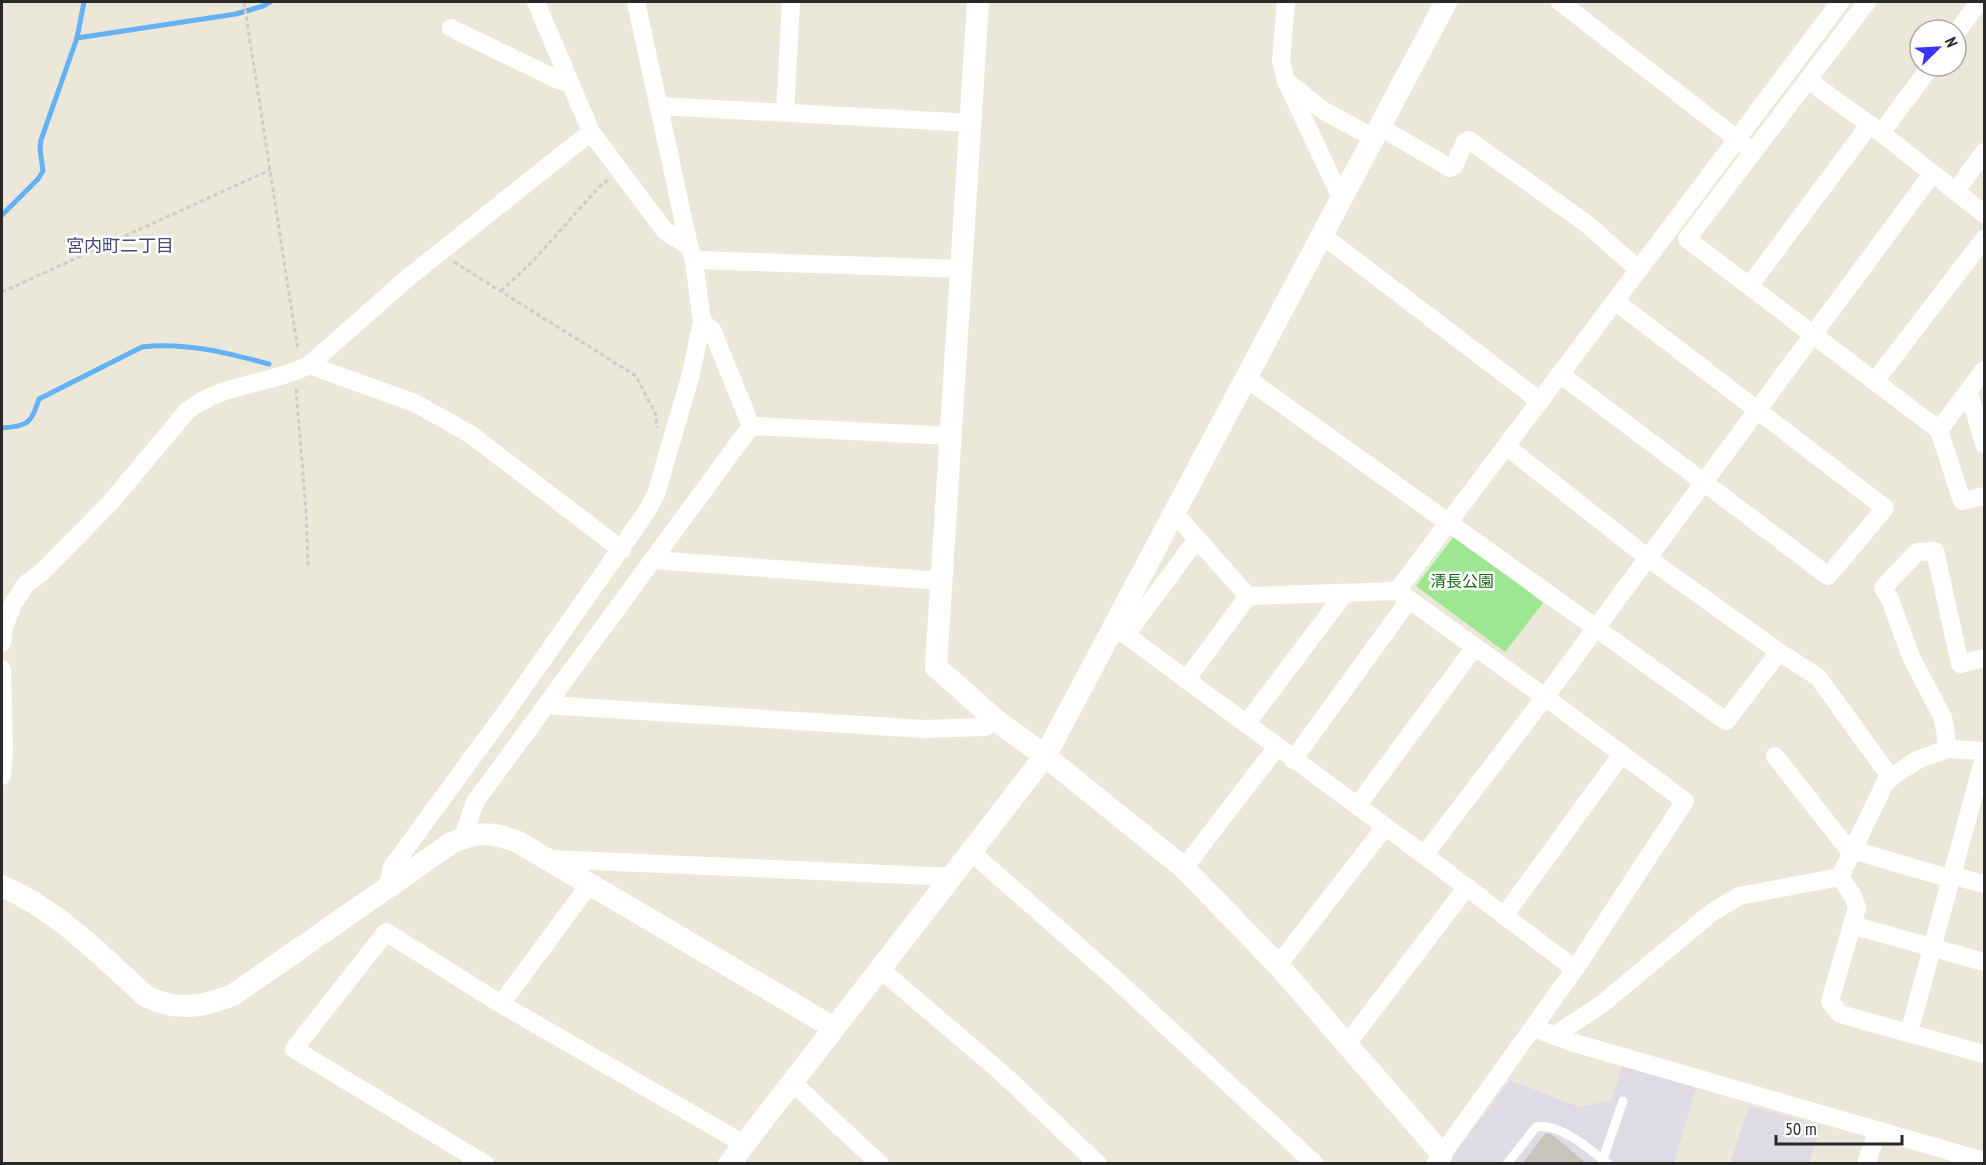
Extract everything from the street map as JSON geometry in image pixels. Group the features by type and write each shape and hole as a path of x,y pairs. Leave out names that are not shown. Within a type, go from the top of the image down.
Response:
{"street":[{"path":"536,2 591,132 665,231 692,253 962,269"},
{"path":"389,885 392,867 622,550 656,494 691,374 702,322 692,253 636,2"},
{"path":"785,113 791,2"},
{"path":"978,2 936,667 997,721 1045,756 1184,868 1278,965 1347,1044 1439,1159 1534,1029 1685,801 1545,697 1403,596 1345,593 1248,596 1174,513"},
{"path":"1286,2 1281,61 1286,81 1341,198"},
{"path":"729,1164 1045,756 1120,632 1174,513 1446,2"},
{"path":"1560,2 1753,152"},
{"path":"1293,760 1403,596 1448,523 1840,2"},
{"path":"1867,2 1687,238 1939,430 1962,501 1984,496"},
{"path":"1967,18 1979,2"},
{"path":"451,28 558,80 570,83"},
{"path":"1749,285 1921,78"},
{"path":"1808,80 1876,129 1984,214"},
{"path":"1286,81 1324,111 1377,132 1450,168 1454,166 1465,142 1469,140 1587,224 1640,270"},
{"path":"660,106 972,123"},
{"path":"2,643 4,627 10,611 26,584 41,573 110,503 196,403 212,395 302,369 410,276 591,132"},
{"path":"1956,191 1984,152"},
{"path":"1424,855 1545,697 1932,174"},
{"path":"1322,235 1540,401"},
{"path":"1875,381 1984,239"},
{"path":"1560,374 1828,576 1885,508 1615,301"},
{"path":"702,322 712,330 751,426"},
{"path":"302,369 415,403 470,434 622,550"},
{"path":"1939,430 1983,375"},
{"path":"1246,378 1726,721 1779,652"},
{"path":"1965,395 1971,399 1984,444"},
{"path":"751,426 951,436"},
{"path":"464,837 475,802 751,426"},
{"path":"1506,446 1648,558 1779,652 1818,677 1891,778"},
{"path":"1120,632 1197,539"},
{"path":"1948,749 1943,718 1911,657 1890,599 1883,588 1917,552 1935,551 1960,664 1984,658"},
{"path":"653,560 942,581"},
{"path":"1246,724 1345,593"},
{"path":"1186,680 1248,596"},
{"path":"1120,632 1575,969"},
{"path":"1357,806 1475,648"},
{"path":"2,669 4,751 2,776"},
{"path":"546,705 924,729 984,727 997,721"},
{"path":"1184,868 1277,747"},
{"path":"1840,877 1886,781 1917,760 1948,749 1984,751"},
{"path":"1504,916 1622,754"},
{"path":"1775,756 1852,852 1951,879 1958,877 1984,884"},
{"path":"1909,1033 1984,758"},
{"path":"1278,965 1385,827"},
{"path":"2,886 41,906 59,919 146,996 159,1004 188,1007 222,1000 233,995 389,885 464,837 475,834 502,836 518,842 834,1028"},
{"path":"971,852 1110,974 1315,1164"},
{"path":"545,859 952,877"},
{"path":"1840,877 1853,896 1857,908 1830,1001 1840,1014 1984,1054"},
{"path":"1555,1035 1602,1004 1712,913 1739,896 1840,877"},
{"path":"501,1004 589,885"},
{"path":"1347,1044 1467,887"},
{"path":"1852,925 1984,962"},
{"path":"485,1164 294,1048 386,932 501,1004 744,1144"},
{"path":"880,969 1004,1074 1098,1164"},
{"path":"1534,1029 1571,1042 1878,1130 1975,1161"},
{"path":"792,1082 880,1164"},
{"path":"1866,1164 1878,1130"}],"lane":[{"path":"1507,1164 1536,1127 1545,1126 1558,1128 1605,1162 1623,1101"}],"path":[{"path":"244,2 302,369 308,567"},
{"path":"2,292 270,170"},
{"path":"501,291 533,261 599,187 619,170"},
{"path":"439,253 636,376 656,415 657,437"}],"shaded area":[{"path":"1622,1065 1696,1088 1674,1163 1447,1164 1510,1080 1579,1107 1612,1100"},
{"path":"1749,1106 1821,1126 1809,1163 1730,1163"}],"green space":[{"name":"清長公園","path":"1455,535 1543,603 1505,652 1416,586"}],"building":[{"path":"1546,1134 1551,1135 1586,1164 1523,1164"}],"waterway":[{"path":"2,215 43,171 41,140 77,38 84,2"},
{"path":"77,38 236,14 270,2"},
{"path":"2,428 27,422 39,399 142,347 190,347 222,352 269,364"}],"district":[{"name":"宮内町二丁目","path":"120,245"}]}
